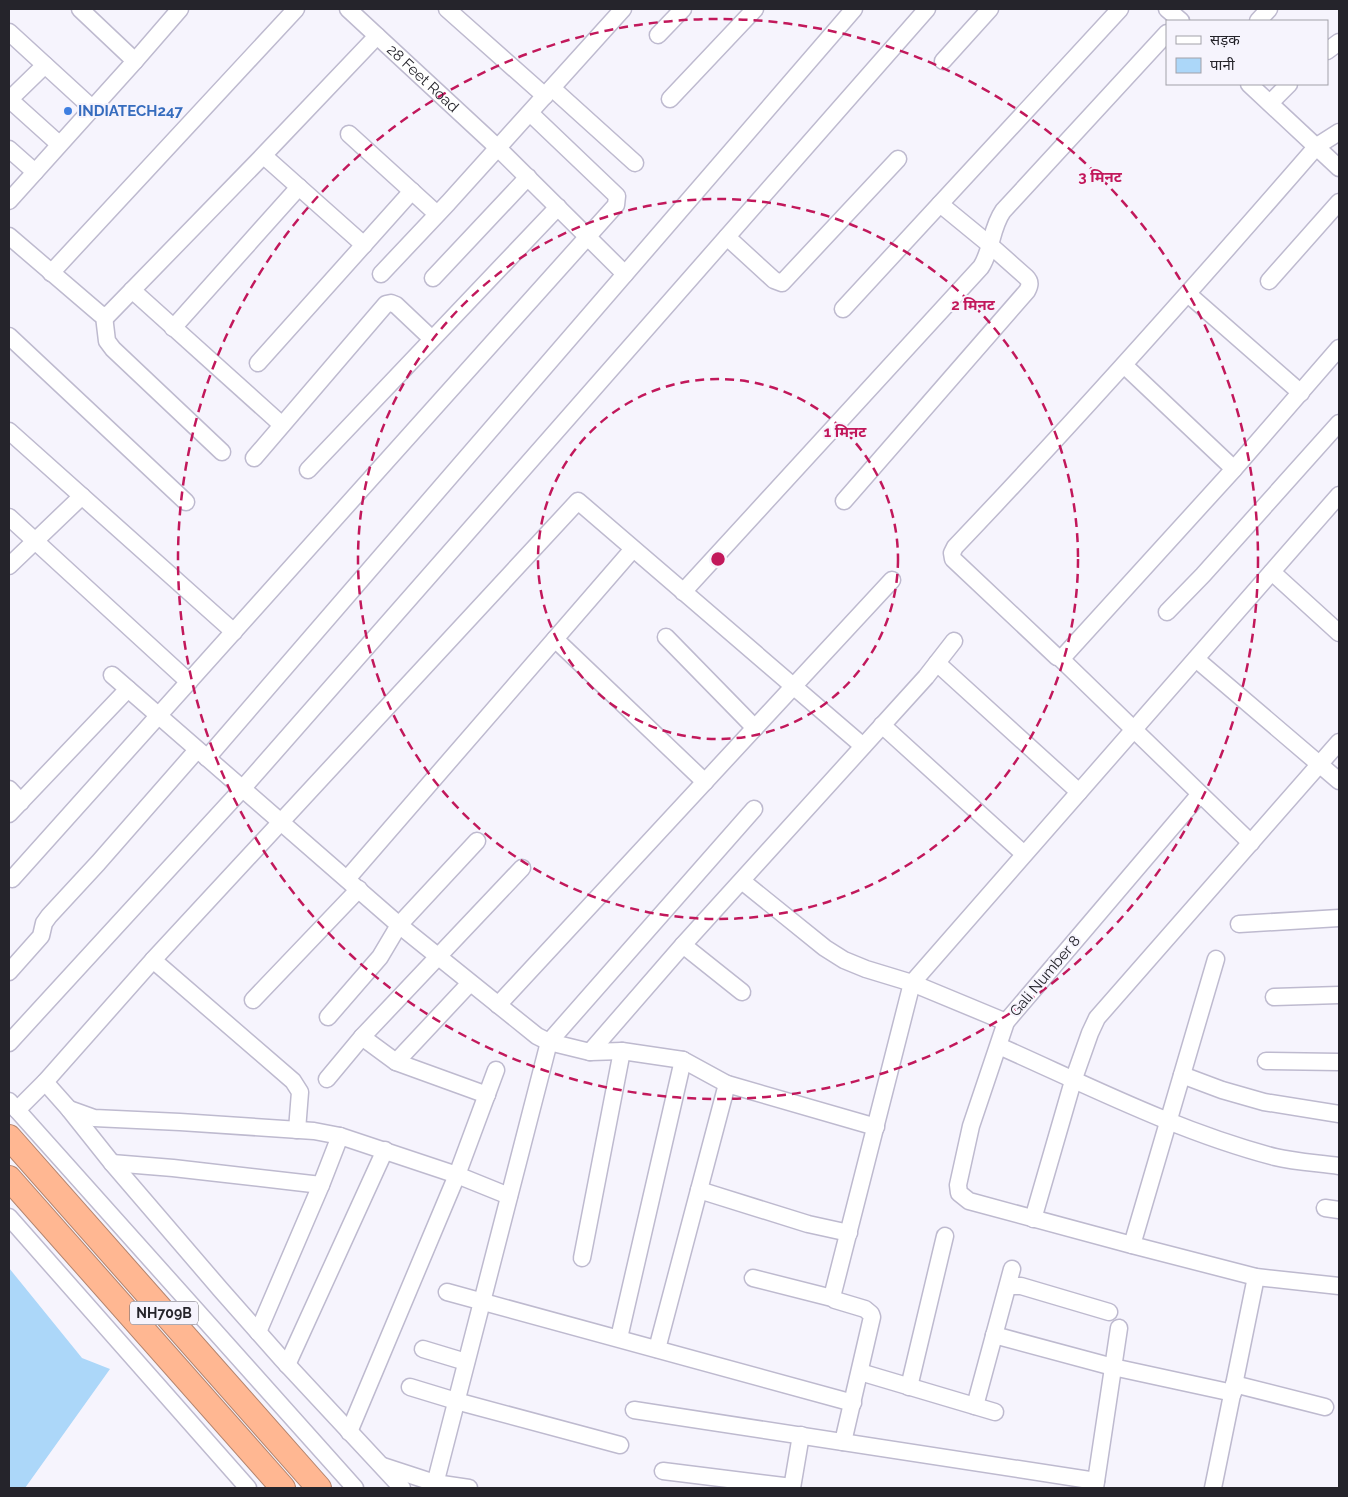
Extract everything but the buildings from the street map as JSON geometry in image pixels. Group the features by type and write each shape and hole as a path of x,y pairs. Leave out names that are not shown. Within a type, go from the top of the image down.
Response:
{"highway":[{"name":"NH709B","path":"9,1137 319,1488"},
{"name":"NH709B","path":"9,1178 283,1488"}],"street":[{"path":"80,9 135,61"},
{"path":"9,201 180,9"},
{"path":"51,273 296,9"},
{"name":"28 Feet Road","path":"348,9 498,148 625,274"},
{"path":"447,9 634,163"},
{"path":"380,274 438,214 623,9"},
{"path":"658,35 683,9"},
{"path":"670,99 755,9"},
{"path":"9,972 39,938 49,916 202,754 625,274 854,9"},
{"path":"9,1043 243,788 927,9"},
{"path":"942,61 990,9"},
{"path":"843,310 1120,9"},
{"path":"1259,20 1269,9"},
{"path":"9,32 92,108"},
{"path":"684,592 981,267 996,223 1003,211 1166,34"},
{"path":"104,316 110,313 264,156 378,36"},
{"path":"1328,50 1339,42"},
{"path":"45,65 9,100 59,144"},
{"path":"1250,85 1339,168"},
{"path":"1270,103 1287,85"},
{"path":"12,879 616,205 617,196 530,113"},
{"path":"1251,843 1060,658 1034,637 957,564 953,559 952,553 1188,294 1317,146 1339,132"},
{"path":"348,134 438,214"},
{"path":"9,149 35,172"},
{"path":"264,156 364,245"},
{"path":"727,237 774,280 782,283 898,159"},
{"path":"433,278 528,177"},
{"path":"173,328 299,187"},
{"path":"258,363 412,191"},
{"path":"1269,282 1339,202"},
{"path":"844,501 1030,286 1030,281 940,204"},
{"path":"308,470 558,207"},
{"path":"9,236 104,316 107,341 113,349 222,452"},
{"path":"132,290 282,425"},
{"path":"1188,294 1301,393"},
{"path":"254,458 386,304 396,305 432,339"},
{"path":"9,336 186,502"},
{"path":"1060,658 1066,655 1234,469 1339,348"},
{"path":"1124,365 1234,469"},
{"path":"1168,612 1210,568 1339,423"},
{"path":"9,431 234,632"},
{"path":"9,566 82,496"},
{"path":"832,1298 912,983 1338,498"},
{"path":"355,1488 18,1104 43,1084 153,960 578,501 864,746"},
{"path":"9,517 190,682"},
{"path":"253,1000 353,884 555,639 633,549"},
{"path":"1272,572 1339,632"},
{"path":"498,1005 892,580"},
{"path":"666,637 754,728"},
{"path":"555,639 704,782"},
{"path":"590,1052 882,726 954,641"},
{"path":"1196,659 1339,781"},
{"path":"937,663 1079,792"},
{"path":"112,675 400,925 526,1029 548,1042 590,1052 622,1051 683,1060 727,1084 876,1127"},
{"path":"9,814 128,689"},
{"path":"882,726 1024,854"},
{"path":"1339,742 1097,1018 1073,1081 1033,1219 1256,1277 1339,1286"},
{"path":"9,789 21,802"},
{"name":"Gali Number 8","path":"1033,1219 969,1201 959,1193 958,1185 971,1126 1006,1022 1200,794"},
{"path":"435,1485 548,1042 754,809"},
{"path":"328,1017 380,957 400,925 477,842"},
{"path":"327,1079 362,1037 522,868"},
{"path":"742,881 825,948 844,960 912,983 1006,1022"},
{"path":"1239,924 1339,918"},
{"path":"684,946 742,992"},
{"path":"1132,1245 1216,959"},
{"path":"153,960 292,1081 300,1092 297,1130"},
{"path":"396,1062 470,983"},
{"path":"1274,997 1339,995"},
{"path":"362,1037 396,1062 487,1095"},
{"path":"999,1046 1073,1081 1169,1121 1239,1147 1277,1157 1339,1166"},
{"path":"582,1258 622,1051"},
{"path":"619,1338 683,1060"},
{"path":"1266,1061 1339,1062"},
{"path":"349,1432 457,1175 496,1070"},
{"path":"1182,1075 1222,1090 1264,1102 1339,1114"},
{"path":"43,1084 69,1109 112,1163 287,1365 402,1488"},
{"path":"657,1349 727,1084"},
{"path":"69,1109 94,1118 297,1130 340,1136 457,1175 509,1196"},
{"path":"258,1332 340,1136"},
{"path":"287,1365 385,1150"},
{"path":"112,1163 321,1185"},
{"path":"699,1190 808,1224 849,1233"},
{"path":"9,1218 248,1488"},
{"path":"909,1387 945,1236"},
{"path":"975,1406 1012,1268"},
{"path":"1213,1488 1256,1277"},
{"path":"753,1278 832,1298 866,1309 871,1314 872,1317 860,1372 843,1442"},
{"path":"1008,1286 1021,1286 1109,1312"},
{"path":"447,1292 853,1403"},
{"path":"634,1410 801,1435 1095,1485 1119,1328"},
{"path":"994,1335 1113,1367 1325,1407"},
{"path":"423,1349 466,1362"},
{"path":"860,1372 995,1412"},
{"path":"410,1387 620,1445"},
{"path":"663,1471 792,1488 801,1435"},
{"path":"380,1466 435,1485 469,1488"}],"water":[{"path":"9,1268 82,1358 110,1369 25,1488 9,1488"}],"place":[{"name":"INDIATECH247","path":"68,111"}]}
